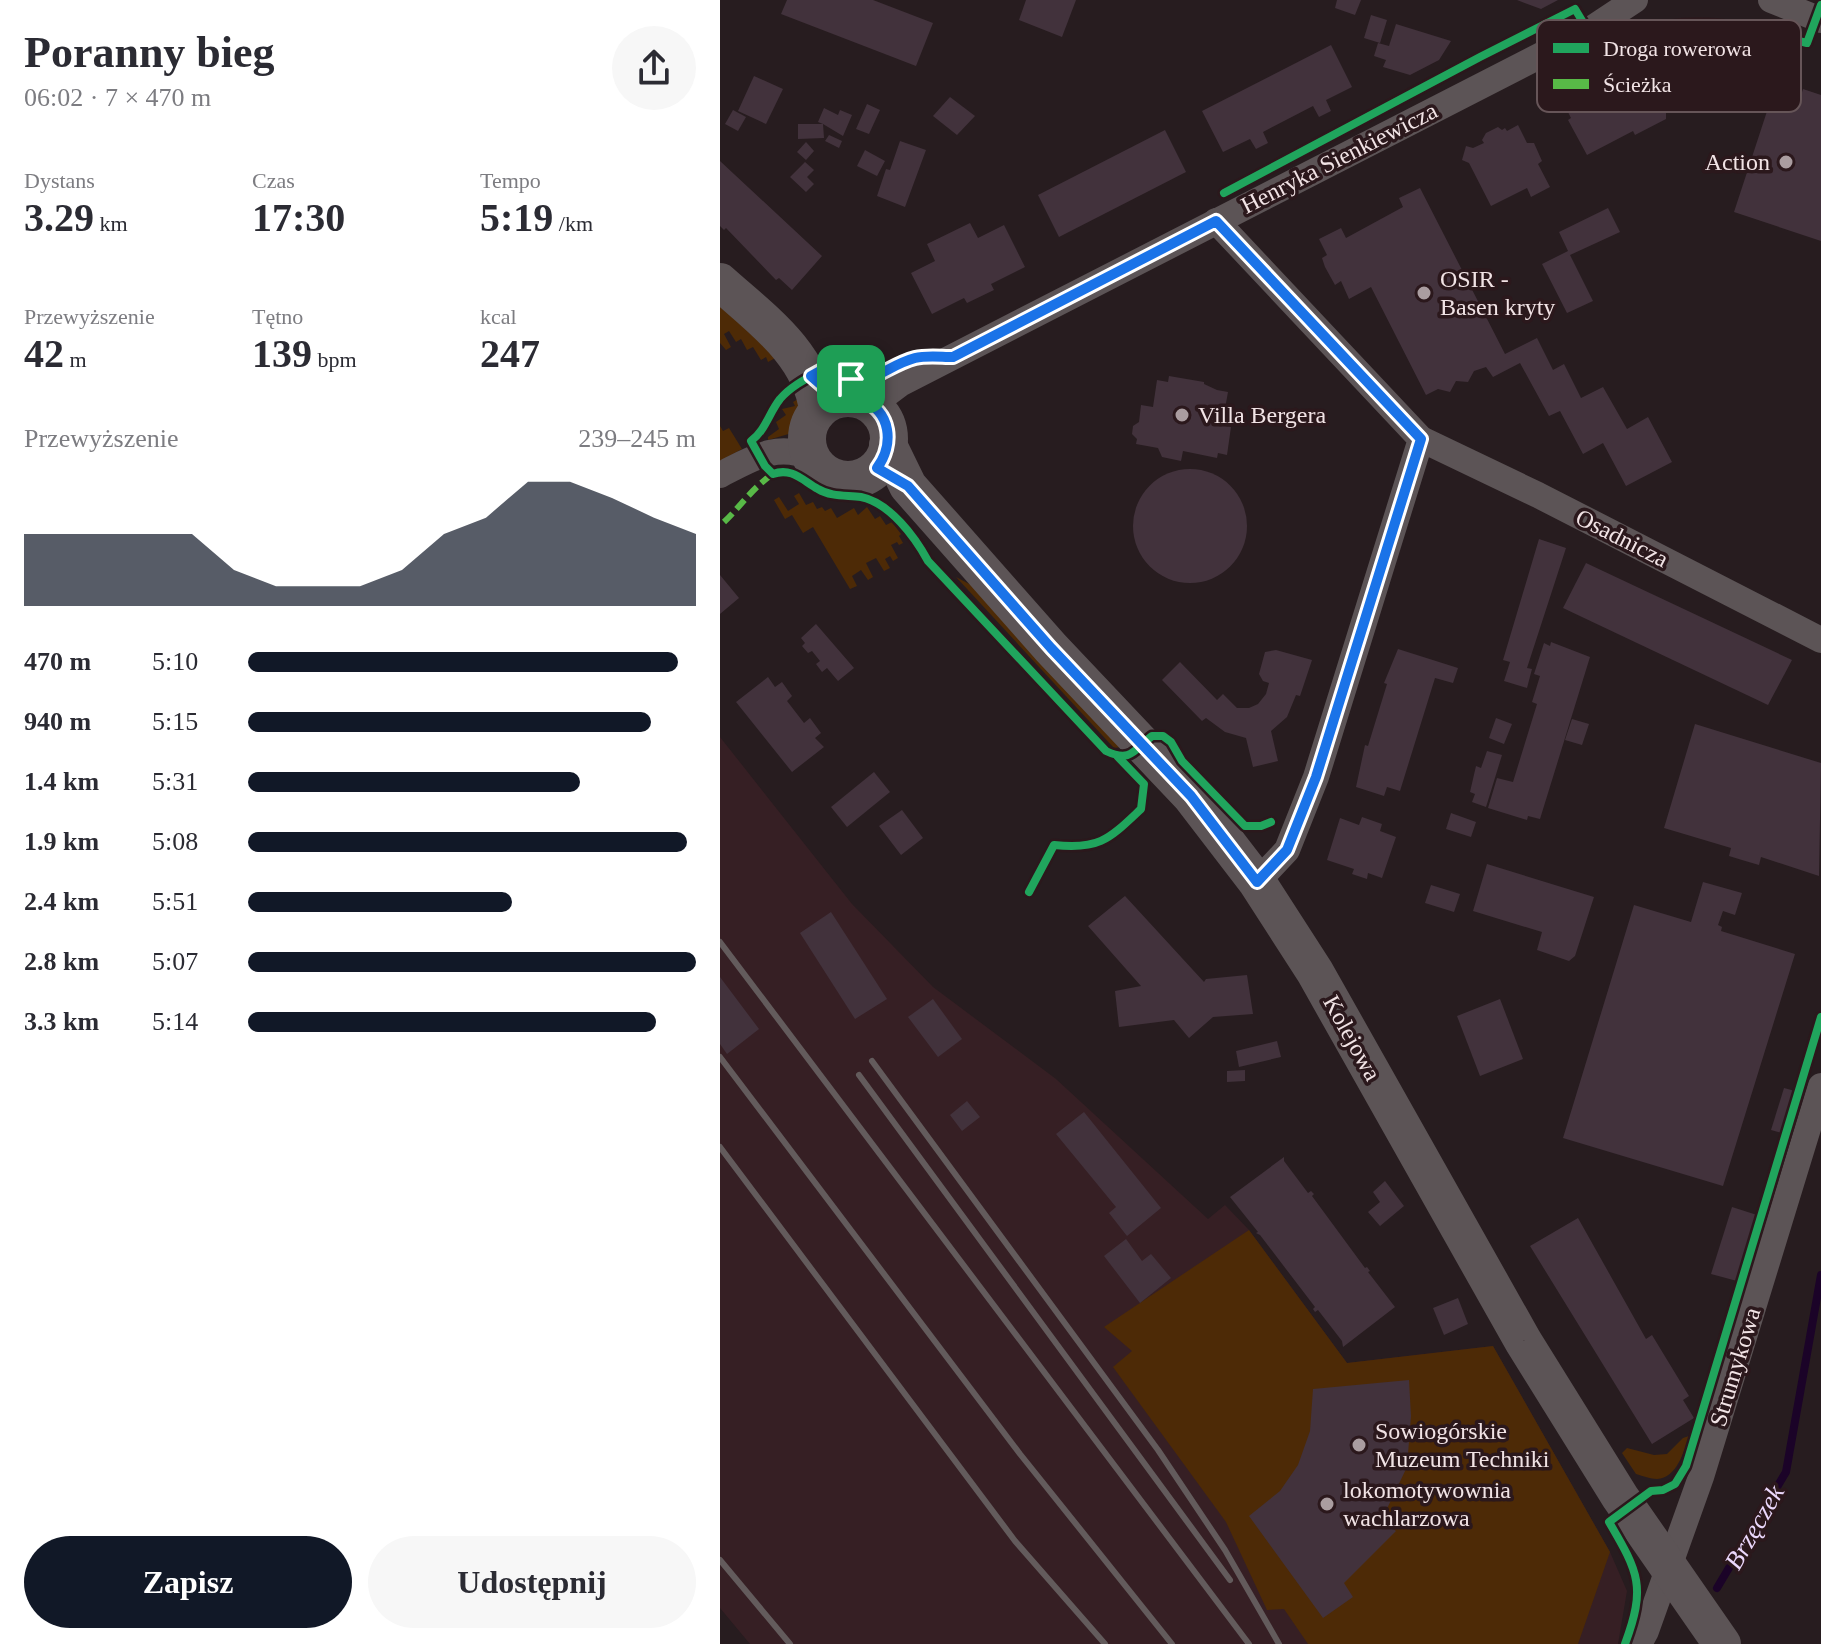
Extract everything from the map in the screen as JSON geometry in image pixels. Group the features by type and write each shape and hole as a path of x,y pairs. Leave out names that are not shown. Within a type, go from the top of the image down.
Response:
{"street":[{"name":"Henryka Sienkiewicza","path":"1605,20 1635,0"},
{"path":"1771,0 1821,20"},
{"name":"Henryka Sienkiewicza","path":"835,398 900,384 1537,57"},
{"name":"Osadnicza","path":"1216,221 1421,439 1538,495 1821,640"},
{"path":"720,282 779,336 835,398 886,423 891,466 841,480 819,468 811,458 807,433 811,420 835,398"},
{"path":"1257,882 1287,850 1316,777 1421,439"},
{"path":"720,475 772,451 787,450 811,458"},
{"name":"Kolejowa","path":"891,466 1062,659 1191,796 1257,882 1315,972 1523,1341 1620,1497 1722,1644"},
{"name":"Strumykowa","path":"1639,1644 1701,1477 1821,1086"}],"shaded area":[{"path":"720,298 779,356 768,362 766,357 761,360 753,347 747,350 741,339 736,342 729,331 724,334 731,347 726,350 720,343"},
{"path":"844,347 876,355 882,368 859,374 838,368 826,358"},
{"path":"800,398 799,415 792,433 768,440 779,429 776,422 786,415 782,409 795,406 793,402"},
{"path":"720,426 723,431 729,428 742,449 720,461"},
{"path":"799,493 806,505 813,502 817,509 822,507 825,511 831,508 837,518 854,508 858,515 867,507 875,519 880,516 886,525 892,522 901,534 903,543 891,545 898,558 893,561 890,556 885,559 890,568 884,571 876,558 866,563 873,577 868,580 861,570 852,576 857,586 850,589 813,527 803,533 792,515 785,519 774,500 779,497 788,511 799,504 794,496"},
{"path":"956,577 973,586 1121,747 1114,748"},
{"path":"720,737 852,904 933,987 1056,1079 1208,1219 1225,1205 1249,1230 1347,1363 1493,1346 1610,1552 1627,1591 1618,1644 750,1644 720,1608"},
{"name":"Sowiogórskie Muzeum Techniki","path":"1249,1230 1347,1363 1493,1346 1610,1552 1578,1644 1308,1644 1284,1609 1267,1610 1226,1522 1113,1367 1132,1351 1104,1327"},
{"path":"1689,1436 1679,1463 1664,1477 1655,1479 1636,1474 1622,1453 1627,1448 1654,1455 1667,1454"}],"building":[{"path":"787,0 873,0 933,23 916,66 781,14"},
{"path":"1026,0 1076,0 1062,37 1019,20"},
{"path":"1337,0 1361,0 1355,15 1335,8"},
{"path":"1517,0 1558,0 1541,9"},
{"path":"1371,15 1387,20 1380,43 1364,38"},
{"path":"1396,24 1451,41 1439,60 1410,75 1383,67 1386,60 1374,56 1378,43 1389,46"},
{"path":"1331,45 1352,87 1326,100 1331,111 1319,117 1313,106 1263,132 1268,143 1256,149 1250,139 1223,152 1202,111"},
{"path":"754,76 783,89 766,124 738,111"},
{"name":"Action","path":"1803,89 1821,95 1821,241 1734,212 1767,112 1801,112"},
{"path":"950,97 975,116 957,135 933,116"},
{"path":"867,104 880,110 869,134 856,129"},
{"path":"824,108 838,115 840,110 852,115 843,136 818,122"},
{"path":"733,110 746,117 738,131 725,124"},
{"path":"1568,112 1666,112 1666,119 1635,135 1633,131 1587,155 1568,120 1571,118"},
{"path":"798,124 823,124 824,138 798,139"},
{"path":"1518,125 1527,143 1534,143 1542,161 1538,164 1550,187 1531,197 1527,188 1491,206 1469,163 1462,160 1466,146 1473,148 1484,143 1482,140 1486,133 1498,127 1507,131"},
{"path":"1165,130 1186,172 1059,237 1038,195"},
{"path":"829,135 842,141 839,148 825,141"},
{"path":"900,141 926,150 905,207 877,196"},
{"path":"806,142 814,151 806,160 797,152"},
{"path":"865,150 885,161 877,176 857,166"},
{"path":"720,161 822,256 792,290 779,278 776,280 726,228 724,230 720,226"},
{"path":"805,162 814,170 807,177 814,184 806,192 790,177"},
{"name":"OSIR - Basen kryty","path":"1420,188 1505,354 1537,338 1553,370 1564,364 1581,398 1603,387 1627,429 1648,417 1672,462 1626,486 1603,443 1583,454 1560,411 1549,416 1520,363 1493,377 1486,367 1474,371 1468,382 1456,381 1450,392 1438,389 1426,395 1371,287 1349,299 1341,281 1335,285 1325,267 1322,258 1327,255 1319,239 1341,228 1346,238 1403,207 1399,198"},
{"path":"1608,208 1620,232 1570,255 1593,301 1567,313 1542,264 1568,251 1559,232"},
{"path":"970,223 978,238 1004,225 1025,267 991,284 994,290 967,303 964,298 932,314 911,273 935,261 927,244"},
{"name":"Villa Bergera","path":"1169,376 1204,382 1228,392 1222,425 1231,427 1227,455 1218,453 1217,458 1183,451 1181,461 1162,457 1158,448 1136,444 1133,426 1139,422 1141,405 1153,407 1157,380 1168,382"},
{"path":"1190,469 1212,473 1231,485 1243,504 1247,526 1243,548 1231,567 1212,579 1190,583 1168,579 1149,567 1137,548 1133,526 1137,504 1149,485 1168,473"},
{"path":"1539,539 1566,548 1527,668 1532,669 1527,688 1504,681 1510,662 1503,660"},
{"path":"1586,563 1792,660 1768,705 1563,608"},
{"path":"720,575 739,598 720,614"},
{"path":"816,624 854,668 838,681 827,668 822,672 816,664 820,661 812,651 808,653 802,646 805,643 801,638"},
{"path":"1551,642 1590,657 1540,819 1528,816 1527,820 1488,808 1497,778 1513,782 1537,704 1532,702 1540,676 1534,674 1544,643 1550,646"},
{"path":"1398,649 1458,668 1453,683 1435,678 1400,791 1387,787 1384,796 1356,787 1365,745 1368,746 1387,684 1384,683"},
{"path":"1276,650 1312,660 1300,696 1296,695 1287,717 1271,731 1278,761 1253,767 1246,738 1225,732 1206,718 1202,721 1162,680 1180,662 1217,700 1223,694 1237,708 1249,708 1258,704 1266,694 1269,683 1263,681 1259,674 1265,652"},
{"path":"768,677 775,687 782,682 792,696 787,701 804,723 810,718 821,733 815,738 824,747 792,772 736,702"},
{"path":"1496,718 1512,724 1504,744 1489,738"},
{"path":"1572,719 1589,724 1582,745 1565,740"},
{"path":"1695,724 1821,763 1819,876 1761,857 1759,865 1729,856 1731,848 1664,828"},
{"path":"1487,751 1502,755 1486,807 1472,802 1475,794 1470,792 1476,766 1481,768"},
{"path":"874,772 890,792 847,827 831,807"},
{"path":"902,810 923,838 901,855 879,826"},
{"path":"1451,813 1476,822 1471,837 1446,829"},
{"path":"1362,817 1382,824 1380,831 1396,837 1382,878 1368,873 1367,879 1352,874 1354,869 1327,860 1340,818 1359,825"},
{"path":"1487,864 1594,897 1575,956 1569,961 1537,950 1542,932 1473,911"},
{"path":"1703,882 1742,893 1735,915 1723,911 1718,925 1722,927 1721,931 1795,954 1723,1186 1563,1138 1634,905 1691,922"},
{"path":"1431,885 1460,894 1454,912 1425,903"},
{"path":"1125,896 1204,982 1206,979 1247,975 1253,1014 1213,1017 1189,1038 1174,1020 1119,1027 1115,991 1141,986 1088,926"},
{"path":"831,912 887,999 855,1019 800,933"},
{"path":"720,977 759,1029 727,1054 720,1044"},
{"path":"933,999 962,1039 938,1057 908,1017"},
{"path":"1500,999 1523,1059 1480,1076 1457,1016"},
{"path":"1277,1041 1281,1057 1239,1067 1236,1051"},
{"path":"1245,1070 1245,1081 1227,1082 1227,1071"},
{"path":"1784,1088 1795,1091 1782,1133 1771,1130"},
{"path":"967,1101 980,1117 962,1131 950,1115"},
{"path":"1084,1112 1161,1208 1127,1236 1109,1213 1116,1207 1056,1134"},
{"path":"1284,1157 1395,1307 1343,1347 1342,1341 1318,1310 1315,1312 1315,1307 1230,1197"},
{"path":"1385,1181 1404,1206 1380,1226 1368,1212 1380,1202 1373,1192"},
{"path":"1732,1207 1757,1215 1737,1281 1711,1274"},
{"path":"1578,1218 1646,1339 1652,1335 1689,1396 1683,1400 1694,1418 1652,1444 1530,1246"},
{"path":"1126,1239 1142,1261 1151,1254 1171,1278 1140,1303 1104,1256"},
{"path":"1458,1298 1468,1324 1444,1335 1433,1308"},
{"name":"lokomotywownia wachlarzowa","path":"1409,1380 1411,1416 1407,1467 1382,1519 1396,1531 1344,1583 1353,1597 1323,1618 1249,1516 1280,1491 1298,1465 1310,1431 1313,1389"}],"waterway":[{"name":"Brzęczek","path":"1717,1588 1786,1472 1821,1275"}],"railway":[{"path":"720,942 1249,1644"},
{"path":"720,1057 1020,1454 1172,1644"},
{"path":"872,1061 1158,1450 1225,1550 1279,1644"},
{"path":"859,1075 1230,1580"},
{"path":"720,1147 1015,1541 1105,1644"},
{"path":"720,1560 790,1644"}],"marked path":[{"path":"724,522 773,474"}],"cycle path":[{"path":"1801,42 1807,43 1821,5"},
{"path":"1553,20 1575,9 1582,20"},
{"path":"1224,193 1537,28"},
{"path":"953,357 915,358 863,379 842,375 829,366 785,394 751,441 773,474 786,472 823,492 872,500 892,514 909,532 928,561 1106,751 1127,755 1152,736 1163,736 1171,742 1182,761 1245,826 1261,826 1271,822"},
{"path":"1029,892 1054,845 1082,846 1103,840 1141,809 1144,784 1118,757"},
{"path":"1625,1644 1636,1608 1636,1581 1633,1568 1609,1522 1651,1491 1675,1484 1686,1466 1821,1017"}],"place":[{"name":"Action","path":"1786,162"},
{"name":"OSIR - Basen kryty","path":"1424,293"},
{"name":"Villa Bergera","path":"1182,415"},
{"name":"Sowiogórskie Muzeum Techniki","path":"1359,1445"},
{"name":"lokomotywownia wachlarzowa","path":"1327,1504"}],"route":[{"path":"1216,221 1421,439 1316,777 1287,850 1257,882 1191,796 1051,648 908,486 877,468 888,445 886,423 880,413 862,400 839,399 811,376 829,366 851,379 868,380 916,358 953,357 1216,221"}]}
